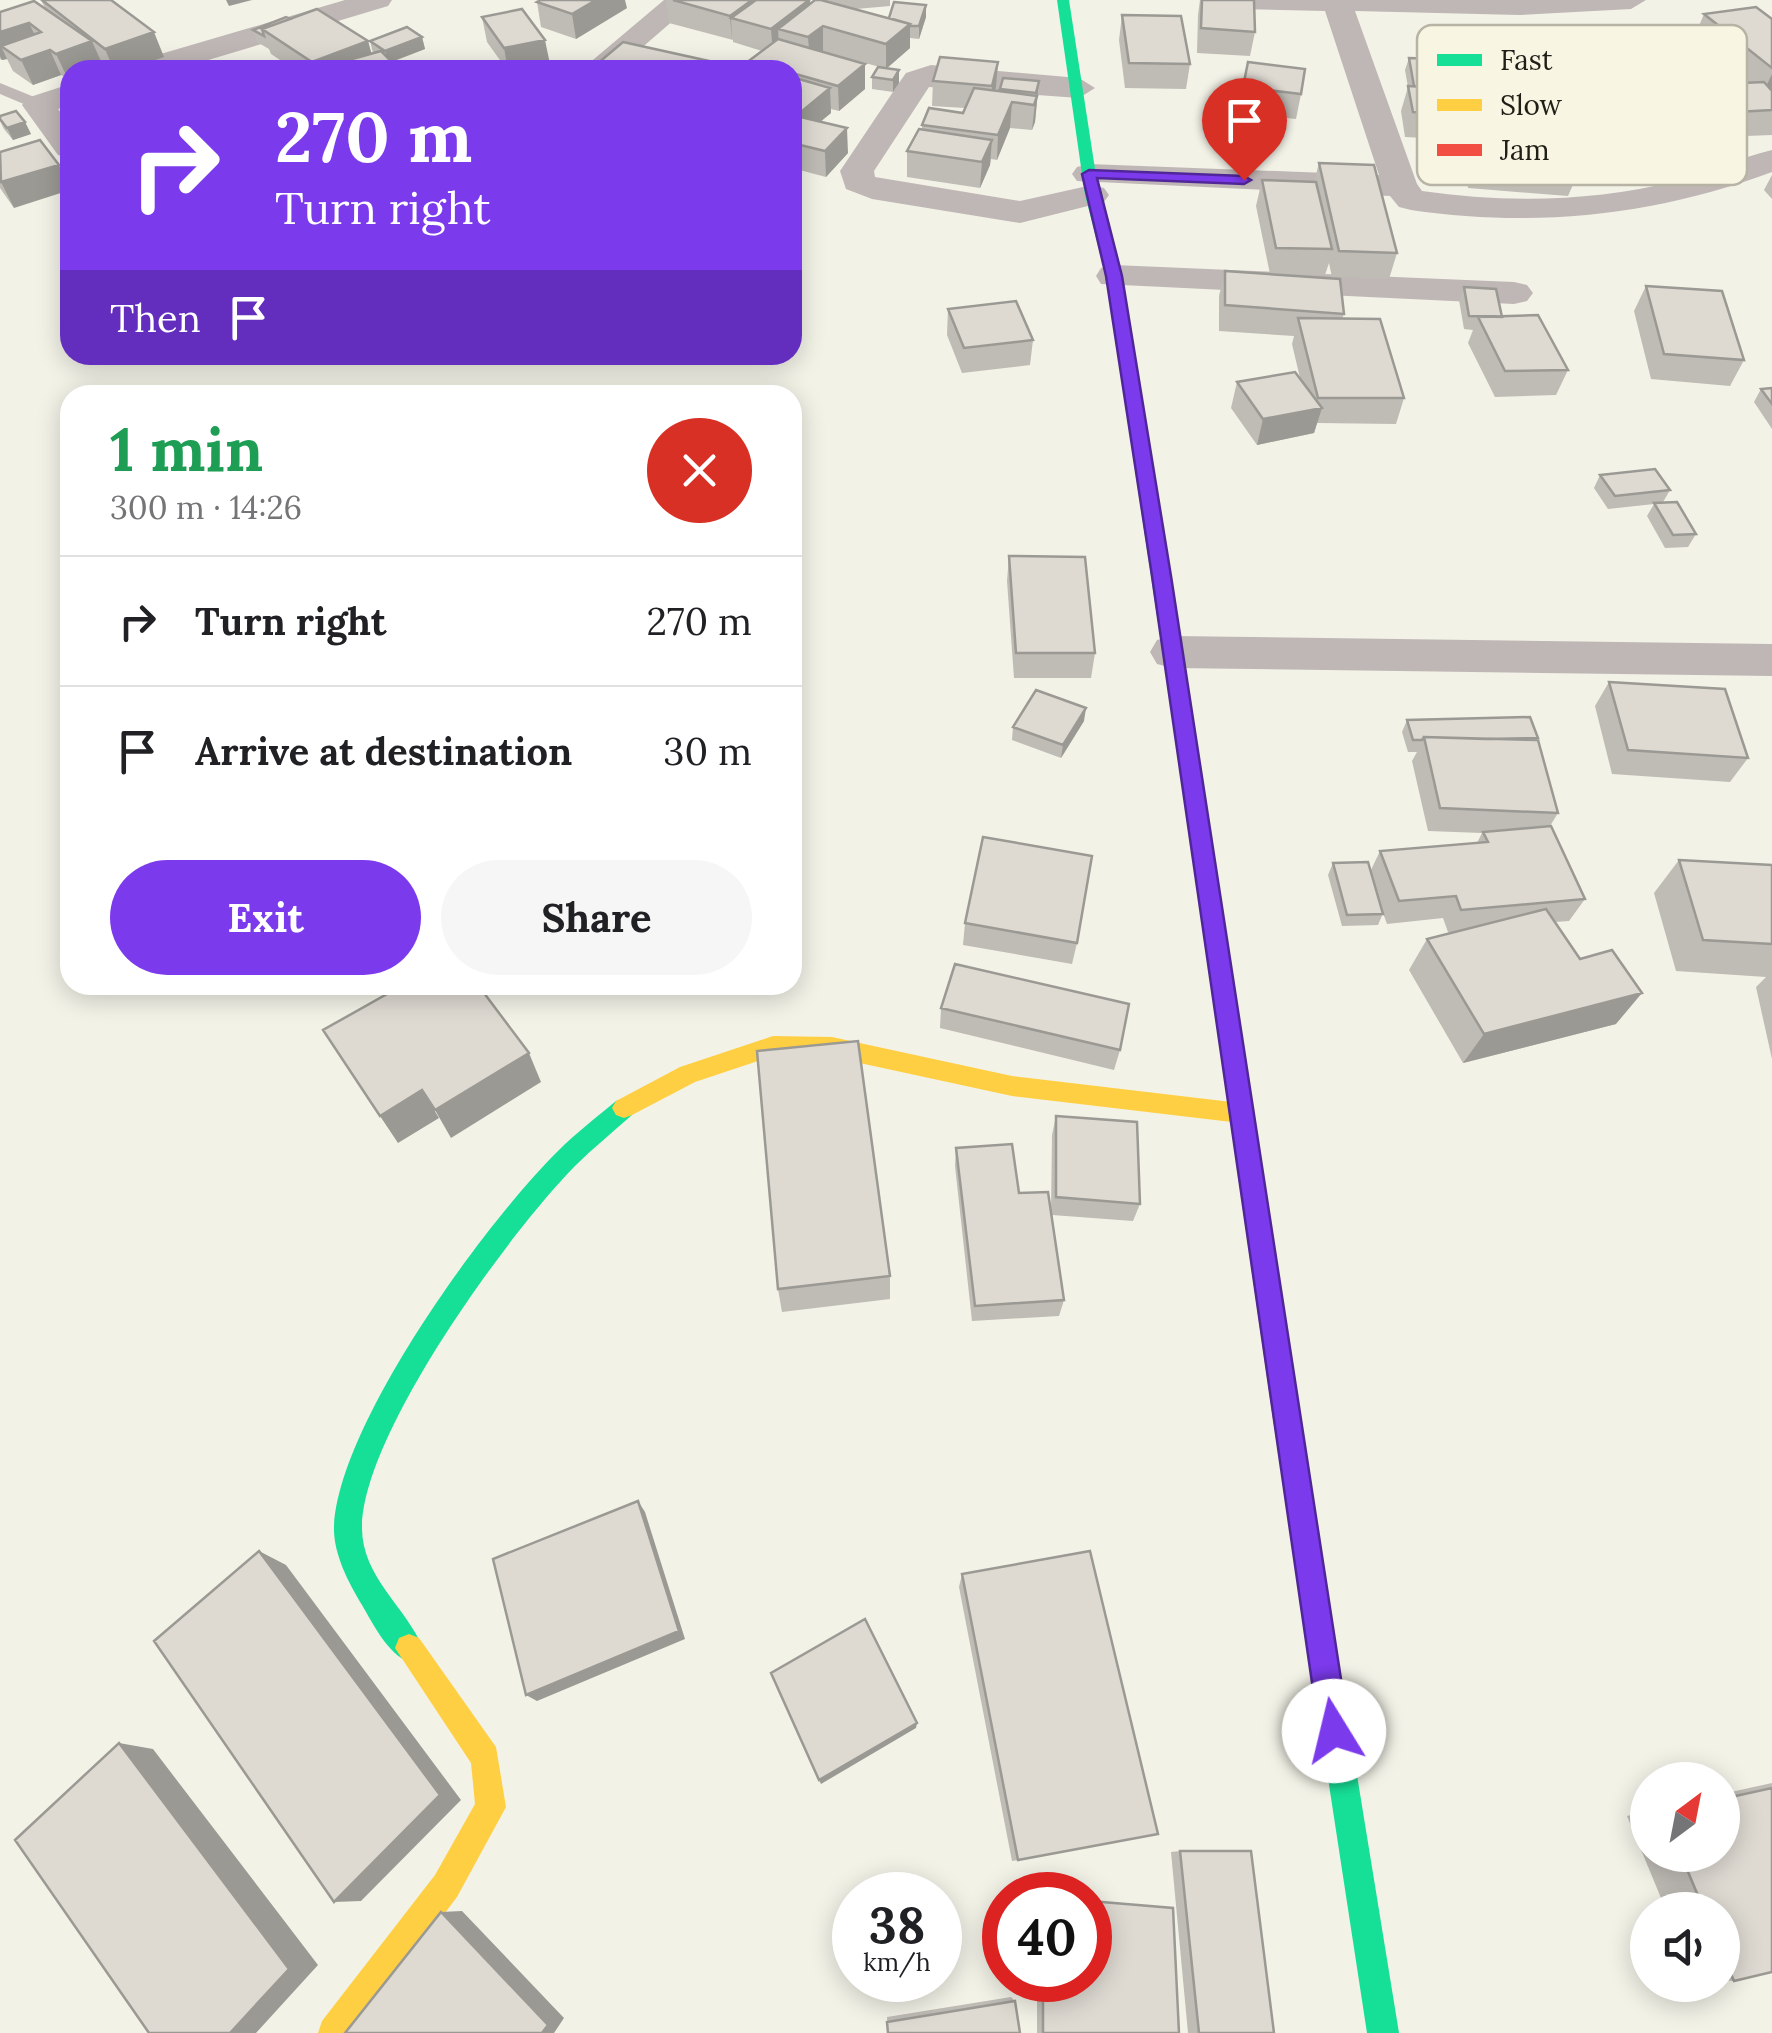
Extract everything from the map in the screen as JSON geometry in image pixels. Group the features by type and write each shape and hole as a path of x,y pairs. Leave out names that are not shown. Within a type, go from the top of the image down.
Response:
{"street":[{"path":"175,60 377,0"},
{"path":"608,60 682,0"},
{"path":"1062,0 1079,88 1090,184 1114,276 1240,1113 1391,2030"},
{"path":"1240,0 1520,6 1631,0"},
{"path":"1336,2 1404,197 1432,204 1590,207 1656,198 1696,185"},
{"path":"1079,88 931,75 916,80 857,170 858,182 872,190 1020,212 1090,184 1400,186"},
{"path":"60,97 38,105 60,135"},
{"path":"1747,168 1772,160"},
{"path":"1114,276 1514,293"},
{"path":"1173,652 1772,660"},
{"path":"334,2033 446,1886 491,1807 485,1758 366,1586 348,1530 359,1472 392,1400 466,1282 564,1160 628,1104 688,1074 773,1046 832,1046 1012,1086 1240,1113"}],"lane":[{"path":"0,88 38,105"}],"building":[{"path":"42,0 111,0 154,32 105,49"},
{"path":"596,0 572,14 537,2"},
{"path":"673,0 752,0 730,16"},
{"path":"756,0 809,0 771,29 731,18"},
{"path":"815,0 910,24 886,44 823,26 808,37 778,29"},
{"path":"1202,0 1254,0 1255,32 1201,28"},
{"path":"34,1 92,41 56,54 50,50 21,60 1,46 41,32 29,23 0,32 0,12"},
{"path":"894,2 926,5 919,26 889,18"},
{"path":"1756,7 1772,19 1772,68 1747,48 1747,25 1718,25 1704,14"},
{"path":"317,9 368,41 309,60 262,29"},
{"path":"522,9 545,40 504,48 482,17"},
{"path":"1122,15 1181,16 1190,64 1129,63"},
{"path":"286,17 290,19 262,29 264,36 253,30"},
{"path":"407,27 422,37 385,51 370,41"},
{"path":"778,39 865,64 838,86 802,76 802,60 750,60"},
{"path":"623,42 704,60 602,60"},
{"path":"381,51 390,60 349,60"},
{"path":"940,57 998,62 992,86 933,81"},
{"path":"1409,58 1417,58 1417,86"},
{"path":"1248,62 1305,69 1301,94 1243,87"},
{"path":"878,67 899,70 893,80 872,77"},
{"path":"1003,78 1039,81 1036,93 1000,89"},
{"path":"802,80 830,88 802,111"},
{"path":"1764,82 1772,91 1772,110 1747,111 1747,83"},
{"path":"1408,86 1417,87 1417,112 1413,112"},
{"path":"974,88 1037,96 1034,105 1012,102 998,135 922,125 929,108 963,113"},
{"path":"16,111 25,122 7,128 0,116"},
{"path":"802,117 847,128 825,151 802,145"},
{"path":"919,129 992,140 982,162 907,151"},
{"path":"40,140 59,165 1,182 0,152"},
{"path":"1319,163 1374,165 1397,253 1339,251"},
{"path":"1262,180 1316,182 1332,249 1276,248"},
{"path":"1225,271 1340,279 1344,314 1225,305"},
{"path":"1646,286 1722,291 1744,360 1664,354"},
{"path":"1464,287 1496,289 1502,317 1469,316"},
{"path":"1016,301 1033,340 964,348 948,309"},
{"path":"1538,315 1568,370 1505,371 1478,317"},
{"path":"1298,318 1380,319 1404,398 1318,398"},
{"path":"1295,372 1322,408 1263,419 1237,382"},
{"path":"1772,388 1772,404 1761,389"},
{"path":"1655,469 1670,490 1615,496 1600,475"},
{"path":"1677,502 1696,534 1673,535 1654,503"},
{"path":"1009,556 1085,557 1095,653 1016,653"},
{"path":"1609,682 1725,689 1748,758 1628,750"},
{"path":"1036,690 1086,708 1063,745 1013,727"},
{"path":"1530,717 1538,738 1413,740 1407,720"},
{"path":"1424,737 1538,740 1558,813 1440,808"},
{"path":"1551,826 1585,899 1461,910 1456,896 1399,901 1380,851 1488,842 1483,832"},
{"path":"983,837 1092,856 1077,943 965,923"},
{"path":"1679,860 1772,865 1772,944 1703,940"},
{"path":"1368,862 1383,914 1347,915 1333,863"},
{"path":"1546,909 1580,959 1612,950 1642,993 1484,1034 1427,939"},
{"path":"955,964 1129,1004 1120,1050 941,1008"},
{"path":"385,995 486,995 529,1053 435,1110 422,1090 380,1116 323,1030"},
{"path":"858,1041 890,1276 778,1289 757,1051"},
{"path":"1056,1116 1137,1122 1140,1204 1056,1197"},
{"path":"1012,1144 1019,1193 1048,1192 1064,1300 975,1306 956,1148"},
{"path":"638,1501 679,1631 526,1695 493,1559"},
{"path":"259,1551 440,1795 334,1902 154,1641"},
{"path":"1090,1551 1158,1834 1018,1860 962,1574"},
{"path":"865,1619 917,1723 819,1780 771,1673"},
{"path":"119,1743 289,1969 230,2033 149,2033 15,1840"},
{"path":"1772,1788 1772,1972 1740,1980 1740,1892 1696,1892 1688,1872 1740,1872 1740,1795"},
{"path":"1180,1851 1251,1851 1274,2033 1199,2033"},
{"path":"1112,1903 1173,1908 1179,2033 1043,2033 1043,2002 1112,2002"},
{"path":"441,1912 548,2025 542,2033 345,2033"},
{"path":"1015,2002 1020,2033 888,2033 887,2022"}],"traffic: fast":[{"path":"1063,0 1092,195 1114,276 1189,763"},
{"path":"409,1648 370,1592 350,1544 348,1527 355,1488 373,1441 433,1333 505,1230 567,1158 624,1108"},
{"path":"1286,1419 1383,2033"}],"traffic: slow":[{"path":"624,1108 688,1074 773,1046 832,1047 1012,1086 1240,1113"},
{"path":"334,2033 446,1886 491,1807 485,1758 409,1648"}],"traffic: jam":[{"path":"1189,763 1286,1419"}],"route":[{"path":"1244,180 1089,174 1114,276 1162,576 1334,1731"}]}
